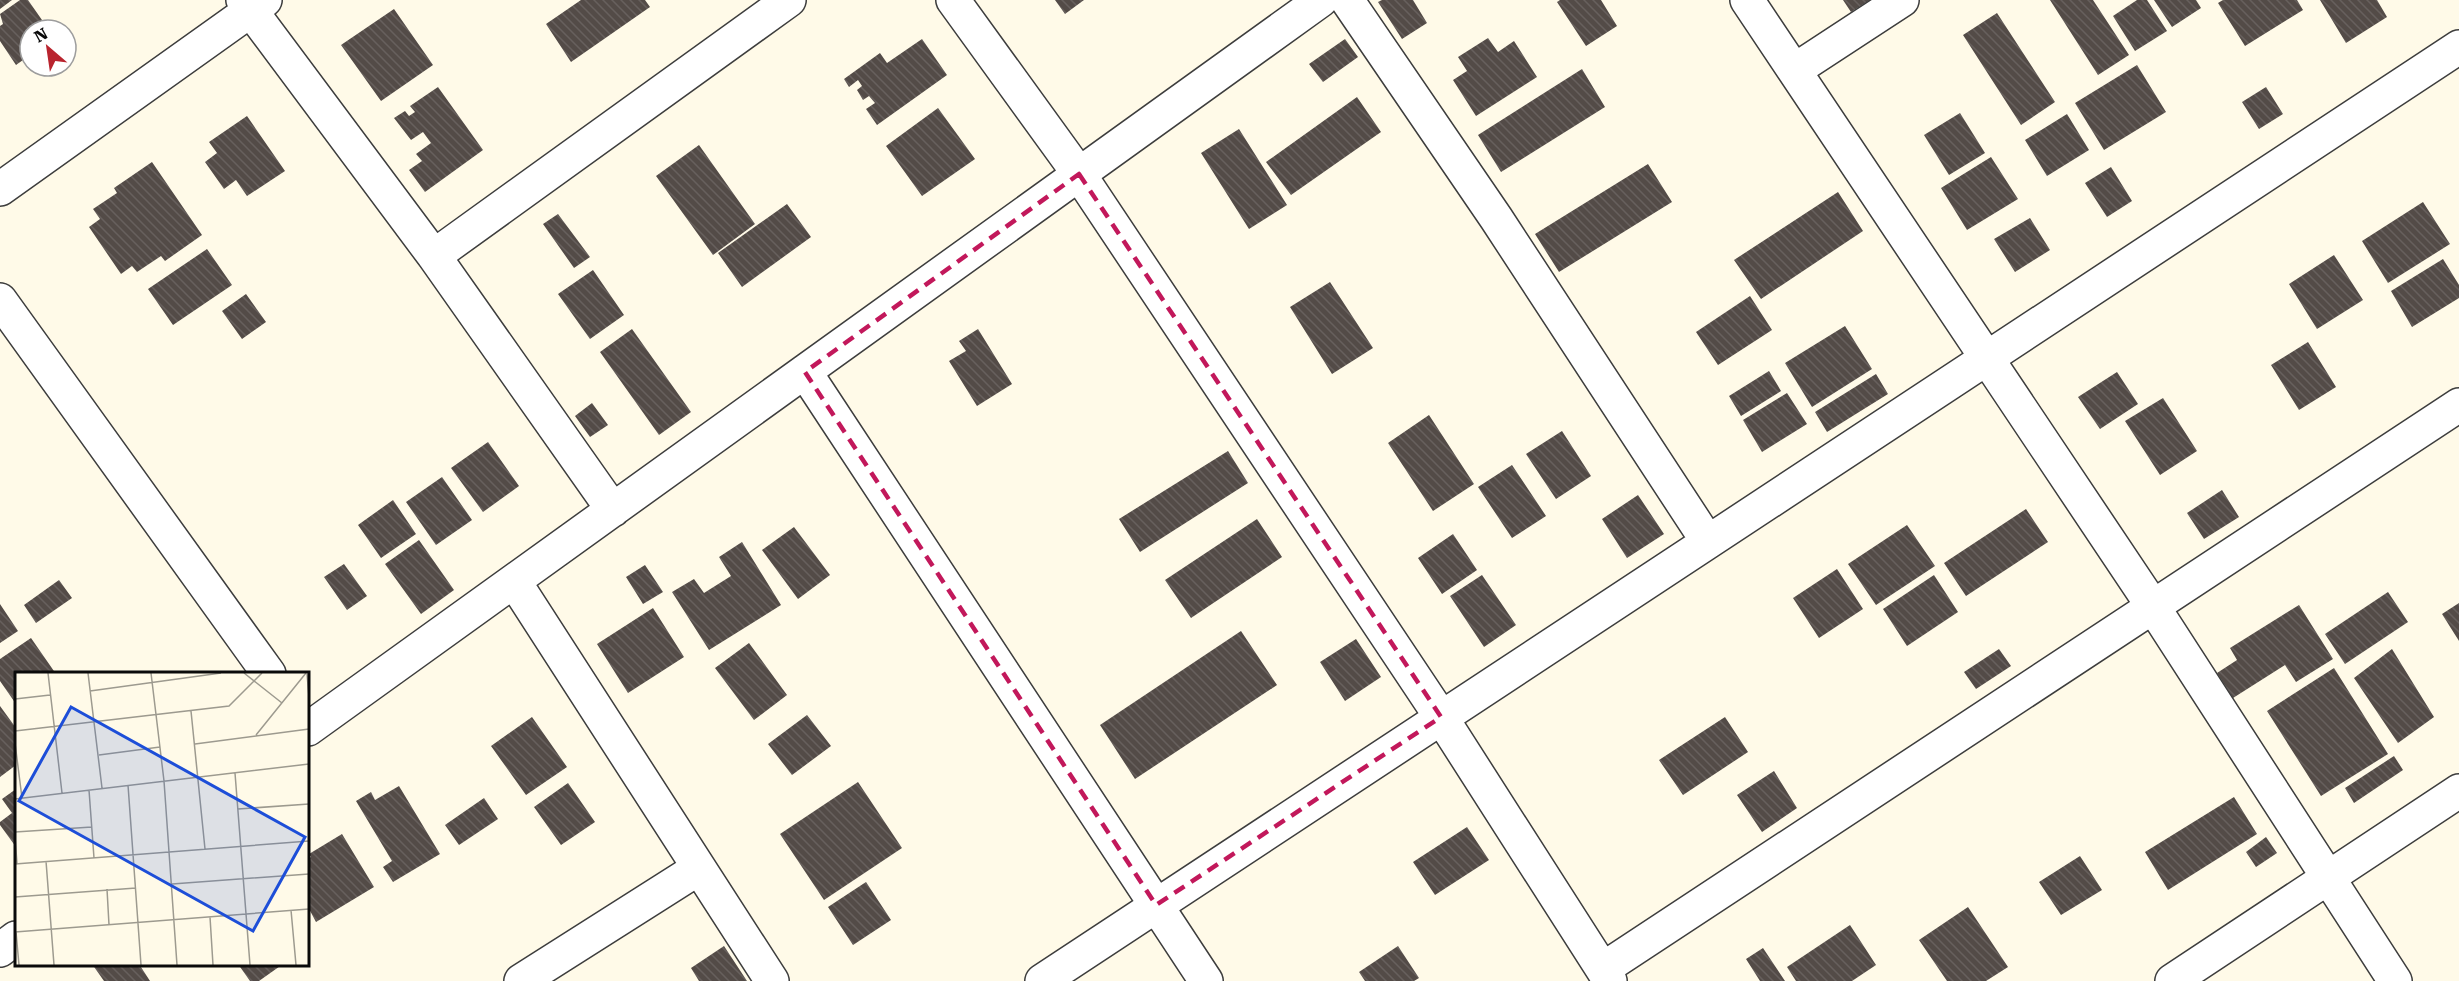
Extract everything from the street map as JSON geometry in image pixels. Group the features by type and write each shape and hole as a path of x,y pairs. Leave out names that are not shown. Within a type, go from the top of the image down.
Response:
{"street":[{"path":"434,256 789,0"},
{"path":"953,0 1079,174 1441,717 1606,975 2152,605 2459,405"},
{"path":"309,727 1321,0"},
{"path":"1347,0 1496,218 1708,542"},
{"path":"1747,0 2152,605 2395,981"},
{"path":"1795,70 1902,0"},
{"path":"0,189 253,3 612,510"},
{"path":"1042,981 2459,47"},
{"path":"0,300 268,672"},
{"path":"805,372 1206,981"},
{"path":"514,581 772,981"},
{"path":"2172,981 2459,791"},
{"path":"521,981 699,868"}],"highlighted area":[{"path":"1079,174 1441,717 1156,905 805,372"}],"building":[{"path":"0,0 12,0 0,9"},
{"path":"20,0 28,0 41,18 18,18 18,64 16,65 0,41 0,26 3,24 0,14"},
{"path":"581,0 645,0 650,7 571,62 546,24"},
{"path":"1055,0 1084,0 1065,14"},
{"path":"1413,0 1427,23 1402,39 1378,2"},
{"path":"1560,0 1601,0 1617,26 1586,46 1557,2"},
{"path":"1843,0 1870,0 1851,12"},
{"path":"2050,0 2093,0 2129,55 2098,75"},
{"path":"2137,0 2147,0 2167,31 2135,51 2113,16"},
{"path":"2154,0 2196,0 2201,8 2172,27"},
{"path":"2223,0 2297,0 2303,10 2245,46 2218,3"},
{"path":"2320,0 2377,0 2387,17 2346,43"},
{"path":"394,9 433,65 381,101 341,45"},
{"path":"1997,13 2055,102 2021,125 1963,35"},
{"path":"1488,38 1498,52 1514,41 1537,77 1476,116 1453,80 1467,71 1458,57"},
{"path":"922,39 947,75 877,125 866,109 875,103 869,96 863,100 857,90 862,86 858,80 849,87 844,79 880,53 887,63"},
{"path":"1345,39 1358,57 1323,82 1309,64"},
{"path":"2137,65 2166,112 2104,150 2075,103"},
{"path":"1582,69 1605,107 1501,172 1478,135"},
{"path":"438,87 483,150 425,192 409,170 422,161 416,154 431,143 423,132 411,140 394,118 405,111 409,116 415,112 410,106"},
{"path":"2266,87 2283,114 2259,129 2242,102"},
{"path":"1357,97 1381,132 1291,195 1266,162"},
{"path":"938,108 975,159 922,196 886,146"},
{"path":"1960,113 1985,153 1949,175 1924,135"},
{"path":"2067,114 2089,150 2047,176 2025,140"},
{"path":"247,116 285,171 247,196 236,180 224,189 205,162 217,153 209,142"},
{"path":"1239,129 1287,205 1249,229 1201,153"},
{"path":"699,145 755,224 713,255 656,176"},
{"path":"1991,157 2018,199 1967,230 1941,188"},
{"path":"152,162 202,235 165,261 161,256 137,272 132,266 121,274 89,227 100,219 93,209 117,193 114,188"},
{"path":"1648,164 1672,202 1559,272 1535,234"},
{"path":"2111,167 2132,201 2107,217 2085,183"},
{"path":"1838,192 1863,231 1761,299 1734,260"},
{"path":"2423,202 2450,244 2388,283 2362,241"},
{"path":"787,204 811,237 742,287 718,253"},
{"path":"558,214 590,257 574,268 543,224"},
{"path":"2030,218 2050,250 2015,272 1994,239"},
{"path":"207,249 232,285 173,325 148,289"},
{"path":"2334,255 2363,300 2317,329 2289,284"},
{"path":"2443,259 2459,285 2459,298 2412,327 2391,291"},
{"path":"593,270 624,315 590,339 558,294"},
{"path":"1330,282 1373,348 1332,374 1290,307"},
{"path":"246,294 266,322 242,339 222,311"},
{"path":"1750,296 1772,330 1718,365 1696,332"},
{"path":"1845,326 1872,369 1812,407 1785,363"},
{"path":"632,329 691,412 659,435 600,352"},
{"path":"978,329 1012,384 977,406 949,361 966,351 959,341"},
{"path":"2308,342 2336,387 2299,410 2271,365"},
{"path":"1769,371 1781,391 1741,416 1729,396"},
{"path":"2117,372 2138,404 2100,429 2078,397"},
{"path":"1876,374 1888,394 1827,432 1815,412"},
{"path":"1787,393 1807,424 1762,452 1743,420"},
{"path":"2163,398 2197,451 2160,475 2125,421"},
{"path":"592,403 608,425 590,437 575,416"},
{"path":"1429,415 1474,484 1433,511 1388,443"},
{"path":"1562,431 1591,476 1556,499 1526,454"},
{"path":"488,442 519,486 483,512 451,468"},
{"path":"1228,451 1248,483 1140,552 1119,519"},
{"path":"1512,465 1546,516 1512,538 1478,487"},
{"path":"442,477 472,520 436,545 406,502"},
{"path":"2222,490 2239,517 2204,539 2187,513"},
{"path":"1638,495 1664,534 1627,558 1602,519"},
{"path":"393,500 416,534 381,558 358,525"},
{"path":"2026,509 2048,542 1966,596 1944,563"},
{"path":"1257,519 1282,557 1191,618 1165,580"},
{"path":"1907,525 1935,566 1876,605 1848,564"},
{"path":"794,527 830,575 798,599 762,550"},
{"path":"1453,534 1477,570 1442,594 1418,558"},
{"path":"419,540 454,590 421,614 385,564"},
{"path":"742,542 781,605 709,650 672,592 694,579 704,593 731,576 719,557"},
{"path":"344,564 367,596 347,610 324,577"},
{"path":"645,565 663,592 643,604 626,577"},
{"path":"1837,569 1863,609 1819,638 1793,598"},
{"path":"1482,575 1516,625 1484,647 1450,596"},
{"path":"1934,575 1958,612 1907,646 1883,609"},
{"path":"59,580 72,598 36,623 24,605"},
{"path":"2388,592 2408,622 2345,664 2325,634"},
{"path":"2459,603 2459,641 2442,614"},
{"path":"0,604 18,631 0,643"},
{"path":"2299,605 2333,659 2296,682 2285,665 2233,698 2217,673 2237,660 2230,648"},
{"path":"653,608 684,657 628,693 597,644"},
{"path":"1241,631 1277,685 1135,779 1100,725"},
{"path":"31,638 55,672 15,672 15,703 0,681 0,659"},
{"path":"1356,639 1381,677 1345,701 1320,662"},
{"path":"749,643 787,695 754,720 715,668"},
{"path":"1999,649 2011,666 1976,689 1964,672"},
{"path":"2392,649 2434,717 2398,743 2354,678"},
{"path":"2334,668 2388,754 2321,796 2267,711"},
{"path":"0,706 15,727 15,766 0,777"},
{"path":"807,715 831,746 792,775 768,744"},
{"path":"532,717 567,767 526,795 491,746"},
{"path":"1725,717 1748,752 1683,795 1659,760"},
{"path":"2394,756 2403,770 2354,803 2345,788"},
{"path":"1774,771 1797,808 1762,832 1737,795"},
{"path":"858,782 902,848 824,900 780,834"},
{"path":"568,783 595,822 561,845 534,807"},
{"path":"399,786 440,854 393,882 383,867 392,861 356,801 371,792 375,800"},
{"path":"15,790 15,846 0,825 0,822 12,813 2,799"},
{"path":"2234,797 2257,834 2168,890 2145,852"},
{"path":"484,798 498,819 459,845 445,825"},
{"path":"1467,827 1489,860 1435,895 1413,862"},
{"path":"342,834 374,887 316,922 309,909 309,858 311,857 309,854"},
{"path":"2266,837 2277,853 2256,867 2246,852"},
{"path":"2080,856 2102,890 2061,915 2039,882"},
{"path":"866,882 891,920 853,945 828,907"},
{"path":"1968,907 2008,967 1986,981 1947,981 1919,940"},
{"path":"1850,925 1876,965 1852,981 1796,981 1787,967"},
{"path":"724,946 747,981 699,981 691,968"},
{"path":"1398,946 1419,978 1414,981 1365,981 1359,972"},
{"path":"1763,948 1785,981 1760,981 1746,959"},
{"path":"93,966 140,966 150,981 104,981"},
{"path":"239,966 280,966 259,981 250,981"}]}
